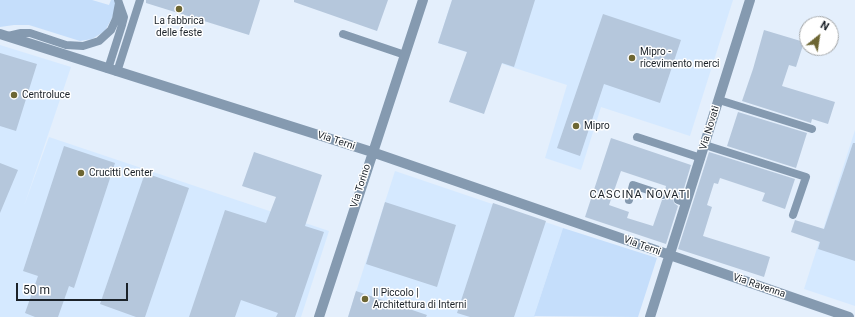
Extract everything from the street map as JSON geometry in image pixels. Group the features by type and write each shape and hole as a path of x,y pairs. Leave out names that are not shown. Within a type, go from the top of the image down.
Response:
{"street":[{"name":"Via Torino","path":"319,317 423,0"},
{"name":"Via Novati","path":"650,317 669,255 682,202 705,145 750,0"},
{"name":"Via Terni","path":"4,35 372,152 669,255"},
{"name":"Via Ravenna","path":"669,255 849,317"}],"lane":[{"path":"112,70 140,0"},
{"path":"112,70 124,17 118,1"},
{"path":"4,35 30,33 66,45 83,46 99,41 111,30 116,19 118,1"},
{"path":"343,34 405,55"},
{"path":"719,100 812,129"},
{"path":"637,137 700,158"},
{"path":"705,145 806,177 793,215"},
{"path":"628,200 633,185 663,195"}],"shaded area":[{"path":"0,0 92,0 109,5 111,0 115,0 116,7 105,31 92,39 80,41 29,25 0,27"},
{"path":"452,0 733,0 690,136 601,107 581,170 545,158 567,85 438,43"},
{"path":"0,45 71,67 24,206 49,137 329,231 301,317 0,317"},
{"path":"855,130 855,306 804,289"},
{"path":"395,171 563,228 534,316 536,317 348,317"},
{"path":"563,228 657,258 638,317 534,316"}],"building":[{"path":"146,0 260,0 249,35 146,3"},
{"path":"294,0 388,0 377,31 294,2"},
{"path":"452,0 535,0 514,67 502,63 484,114 449,102 467,52 438,43"},
{"name":"Mipro - ricevimento merci","path":"603,14 681,40 660,103 604,84 580,156 557,148"},
{"path":"764,30 799,40 800,56 796,67 789,65 782,86 835,102 828,124 812,119 811,123 742,101"},
{"name":"Centroluce","path":"0,53 37,64 16,131 0,126"},
{"path":"738,112 807,133 796,168 727,146"},
{"path":"611,138 691,165 682,195 677,195 673,198 674,203 678,206 666,244 585,217","holes":["621,171 666,186 665,190 668,197 662,200 653,226 627,218 629,212 609,205"]},
{"path":"853,143 855,143 855,261 818,249 820,242 791,232 795,220 824,229"},
{"path":"64,146 115,163 74,288 69,286 58,317 35,317 25,313 38,276 23,271"},
{"path":"254,152 322,175 305,226 324,232 295,317 276,317 278,313 241,300 235,317 189,317 225,210 266,223 276,197 242,186"},
{"path":"709,152 795,179 785,209 762,201 765,193 720,178 718,184 714,183 707,205 712,207 703,236 770,257 764,277 678,249"},
{"path":"0,163 18,170 0,213"},
{"path":"145,173 189,188 145,317 136,317 100,304"},
{"path":"385,202 456,225 437,287 366,264"},
{"path":"493,203 546,221 514,317 470,317 457,313"},
{"path":"356,291 427,315 426,317 348,317"}],"place":[{"name":"La fabbrica delle feste","path":"179,9"},
{"name":"Mipro - ricevimento merci","path":"632,58"},
{"name":"Centroluce","path":"14,95"},
{"name":"Mipro","path":"576,126"},
{"name":"Crucitti Center","path":"81,173"},
{"name":"Il Piccolo | Architettura di Interni","path":"365,299"}],"district":[{"name":"CASCINA NOVATI","path":"640,195"}]}
